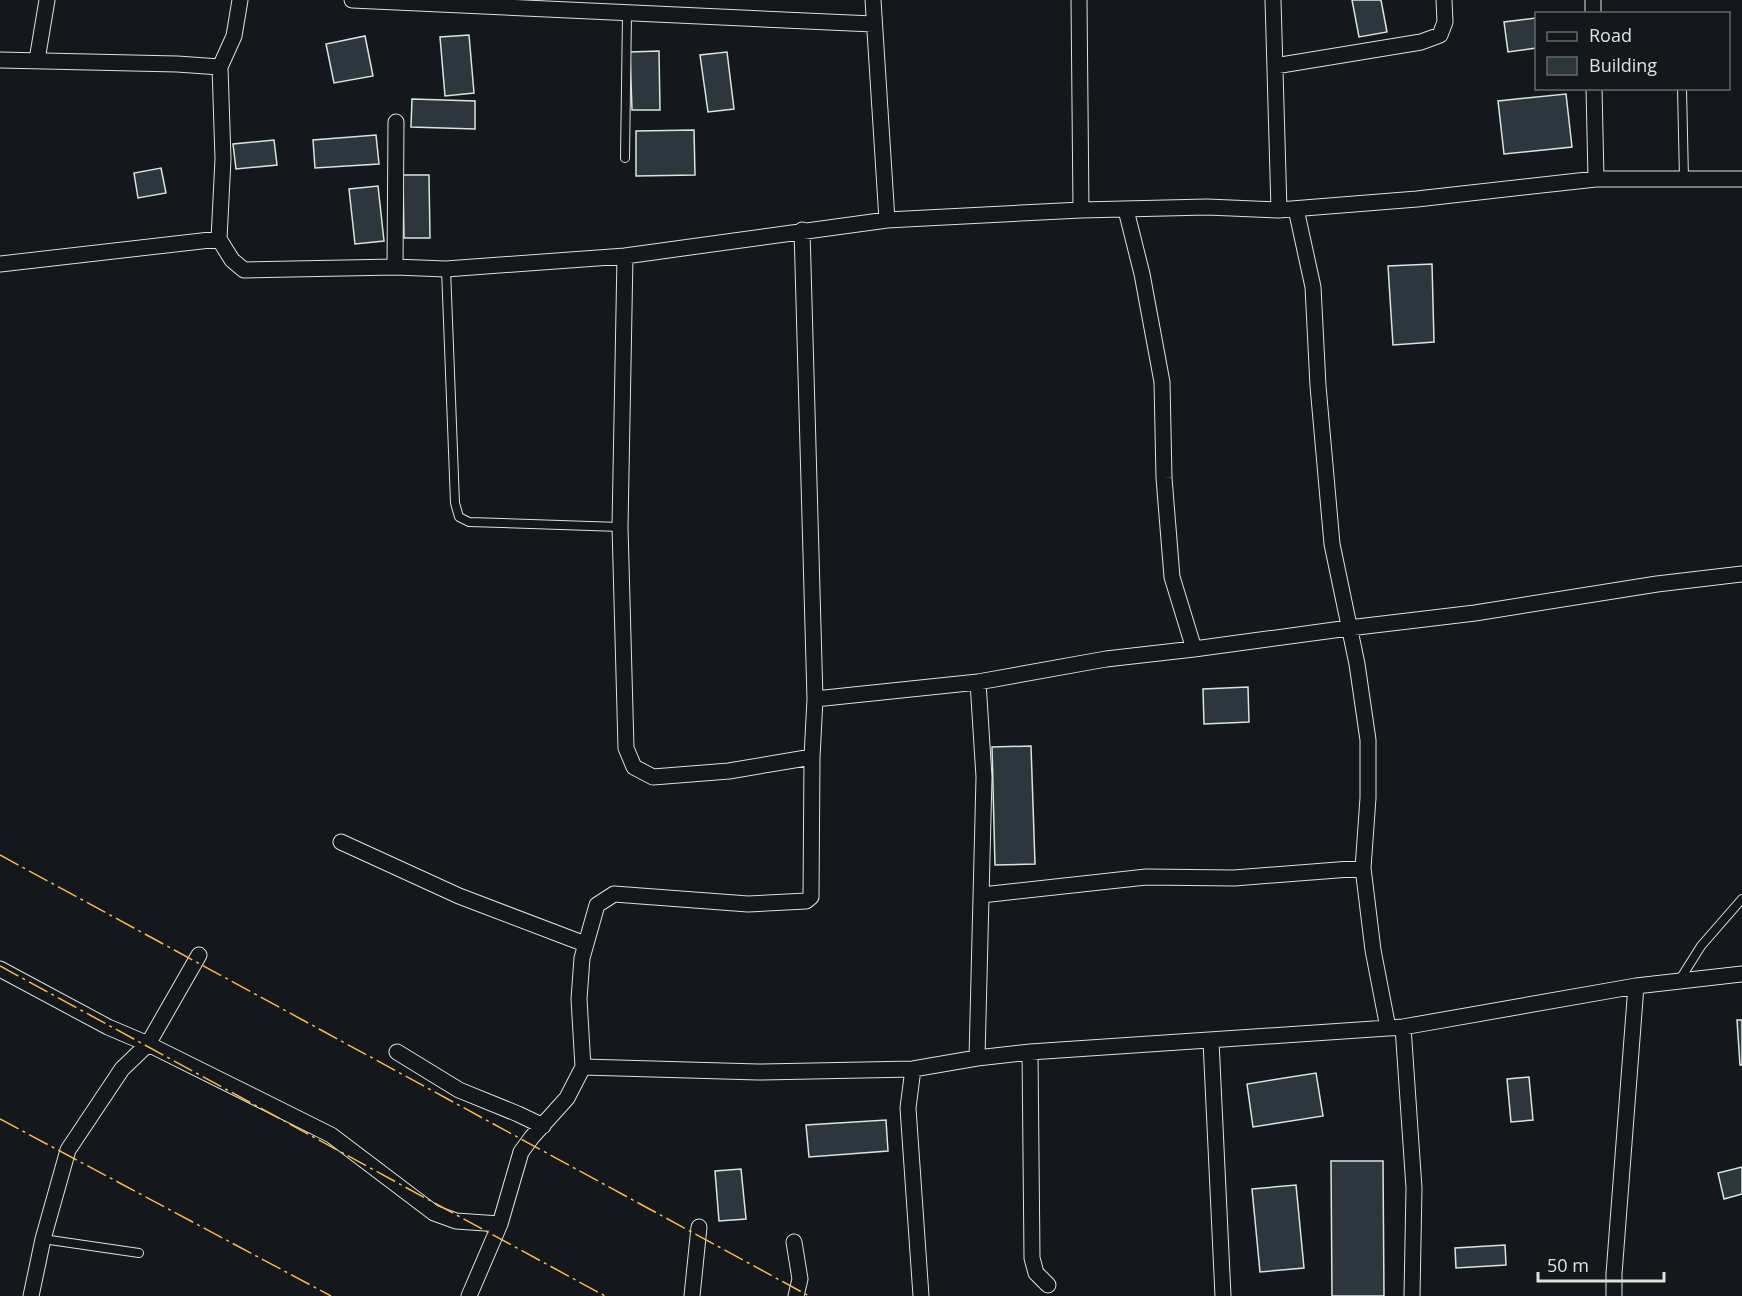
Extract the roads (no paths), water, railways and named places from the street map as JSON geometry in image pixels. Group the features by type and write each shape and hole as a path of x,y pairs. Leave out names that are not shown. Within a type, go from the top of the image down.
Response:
{"street":[{"path":"37,60 46,0"},
{"path":"240,0 234,36 220,67 223,159 219,239 232,260 244,270 395,267 446,269 625,256 887,220 1081,210 1207,207 1279,210 1416,199 1596,179 1742,178"},
{"path":"352,0 873,24"},
{"path":"873,0 887,220"},
{"path":"1079,0 1081,210"},
{"path":"1273,0 1279,210"},
{"path":"1275,66 1421,42 1440,35 1445,22 1444,0"},
{"path":"0,60 220,67"},
{"path":"1594,90 1596,179"},
{"path":"395,267 396,122"},
{"path":"1296,209 1313,287 1318,386 1332,544 1357,664 1368,740 1368,798 1363,868 1372,950 1395,1028 1414,1188 1412,1296"},
{"path":"1126,210 1142,274 1162,382 1164,478 1172,577 1194,649"},
{"path":"469,1296 500,1224 521,1152 567,1098 583,1067 579,999 582,958 597,905 614,894 748,904 809,900 811,897 812,757 815,699 802,230"},
{"path":"0,264 219,239"},
{"path":"625,256 620,527 626,748 634,767 653,777 729,771 812,757"},
{"path":"815,699 978,682 1106,658 1475,613 1657,584 1742,574"},
{"path":"977,1058 984,777 978,682"},
{"path":"341,842 459,896 585,944"},
{"path":"982,895 1146,877 1234,878 1363,868"},
{"path":"31,1296 68,1150 122,1068 148,1044 198,955"},
{"path":"0,969 108,1027 148,1044 331,1135 434,1213 456,1221 500,1224"},
{"path":"583,1067 758,1072 913,1069 1030,1052 1395,1028 1636,986 1742,974"},
{"path":"1614,1296 1636,986"},
{"path":"1211,1041 1223,1296"},
{"path":"397,1052 459,1090 543,1126"},
{"path":"1030,1052 1032,1258 1036,1273 1048,1285"},
{"path":"913,1069 909,1108 921,1296"},
{"path":"692,1296 699,1227"},
{"path":"794,1242 800,1279 796,1296"}],"lane":[{"path":"625,158 627,14"},
{"path":"1682,90 1684,179"},
{"path":"446,269 454,503 459,517 469,522 620,527"},
{"path":"1678,981 1701,946 1742,899"},
{"path":"44,1239 139,1253"}]}
